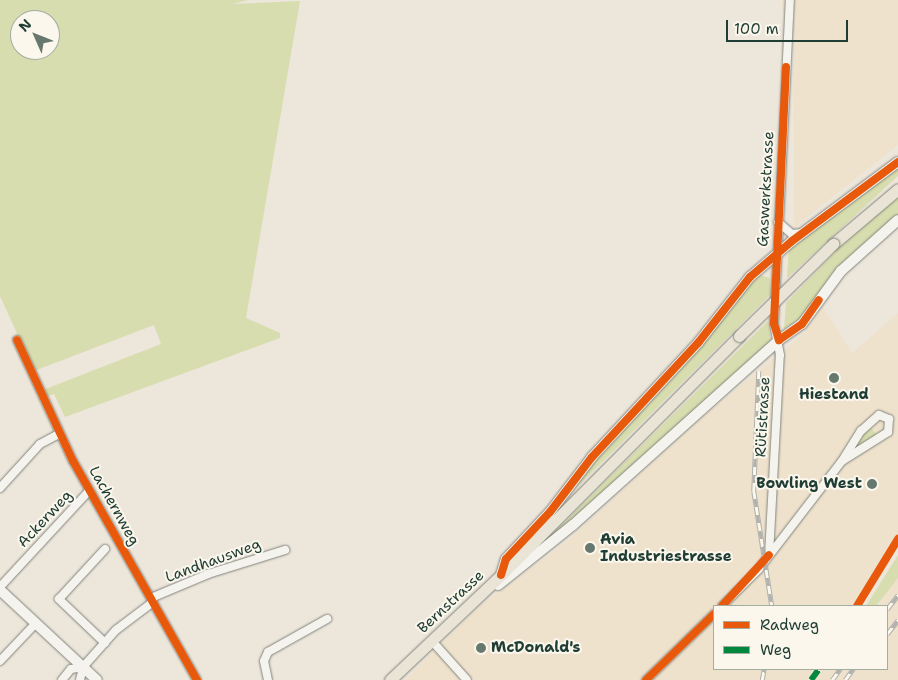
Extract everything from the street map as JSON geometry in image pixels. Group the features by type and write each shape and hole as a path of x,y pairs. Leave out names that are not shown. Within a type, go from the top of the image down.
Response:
{"main road":[{"name":"Bernstrasse","path":"390,680 501,576 833,244 898,189"}],"street":[{"name":"Gaswerkstrasse","path":"779,340 774,324 790,0"},
{"path":"501,576 506,559 550,512 592,457 681,363 750,277 777,253 898,162"},
{"path":"471,605 559,536 779,340 802,324 841,271 898,220"},
{"path":"778,222 792,234 804,233"},
{"name":"Lachernweg","path":"17,340 59,434 89,491 197,680"},
{"name":"Rütistrasse","path":"769,555 779,340"},
{"path":"723,605 769,555 842,461 866,425 879,415 888,418 891,425 888,432 842,461"},
{"path":"0,488 40,444 59,434"},
{"name":"Ackerweg","path":"0,589 89,491"},
{"path":"105,549 59,599 105,643"},
{"name":"Landhausweg","path":"83,667 126,620 152,600 208,574 285,550"},
{"path":"0,589 97,680"},
{"path":"646,680 713,615"},
{"path":"268,680 264,661 268,652 327,618"},
{"path":"0,662 36,623"},
{"path":"432,641 467,680"},
{"path":"62,680 71,670 83,667"},
{"path":"80,680 83,667"}],"shaded area":[{"path":"782,0 898,0 898,145 794,228 793,43 785,41"},
{"path":"823,307 852,353 898,313 898,536 856,605 713,605 713,670 815,670 807,680 405,680 480,606 564,544 705,415 803,334"},
{"path":"898,578 898,680 814,680 821,670 888,670 888,605 877,605"}],"green space":[{"path":"0,0 248,0 232,4 300,1 246,318 280,333 280,338 65,417 54,394 46,397 43,390 161,344 154,325 34,371 0,296"},
{"path":"898,164 898,176 787,278 789,248"},
{"path":"898,196 898,216 808,313 784,329 786,303 839,248"},
{"path":"759,275 770,278 771,294 568,496 588,467 748,284"},
{"path":"768,321 771,341 565,528 537,549"},
{"path":"870,427 877,435 853,450 865,432"},
{"path":"898,555 898,578 877,605 867,605"}],"railway":[{"path":"759,371 754,491 772,605"},
{"path":"888,608 898,595"},
{"path":"888,633 898,620"},
{"path":"762,680 764,670"},
{"path":"832,680 839,670"},
{"path":"845,680 852,670"}],"marked path":[{"path":"811,680 818,670"}],"cycle path":[{"path":"786,67 774,324 779,340 802,324 819,300"},
{"path":"501,575 506,559 550,512 592,457 698,343 750,277 792,241 898,162"},
{"path":"17,340 73,461 197,680"},
{"path":"858,605 898,539"},
{"path":"723,605 769,555"},
{"path":"646,680 713,615"}],"place":[{"name":"Hiestand","path":"834,378"},
{"name":"Bowling West","path":"872,484"},
{"name":"Avia Industriestrasse","path":"590,548"},
{"name":"McDonald's","path":"481,648"}]}
